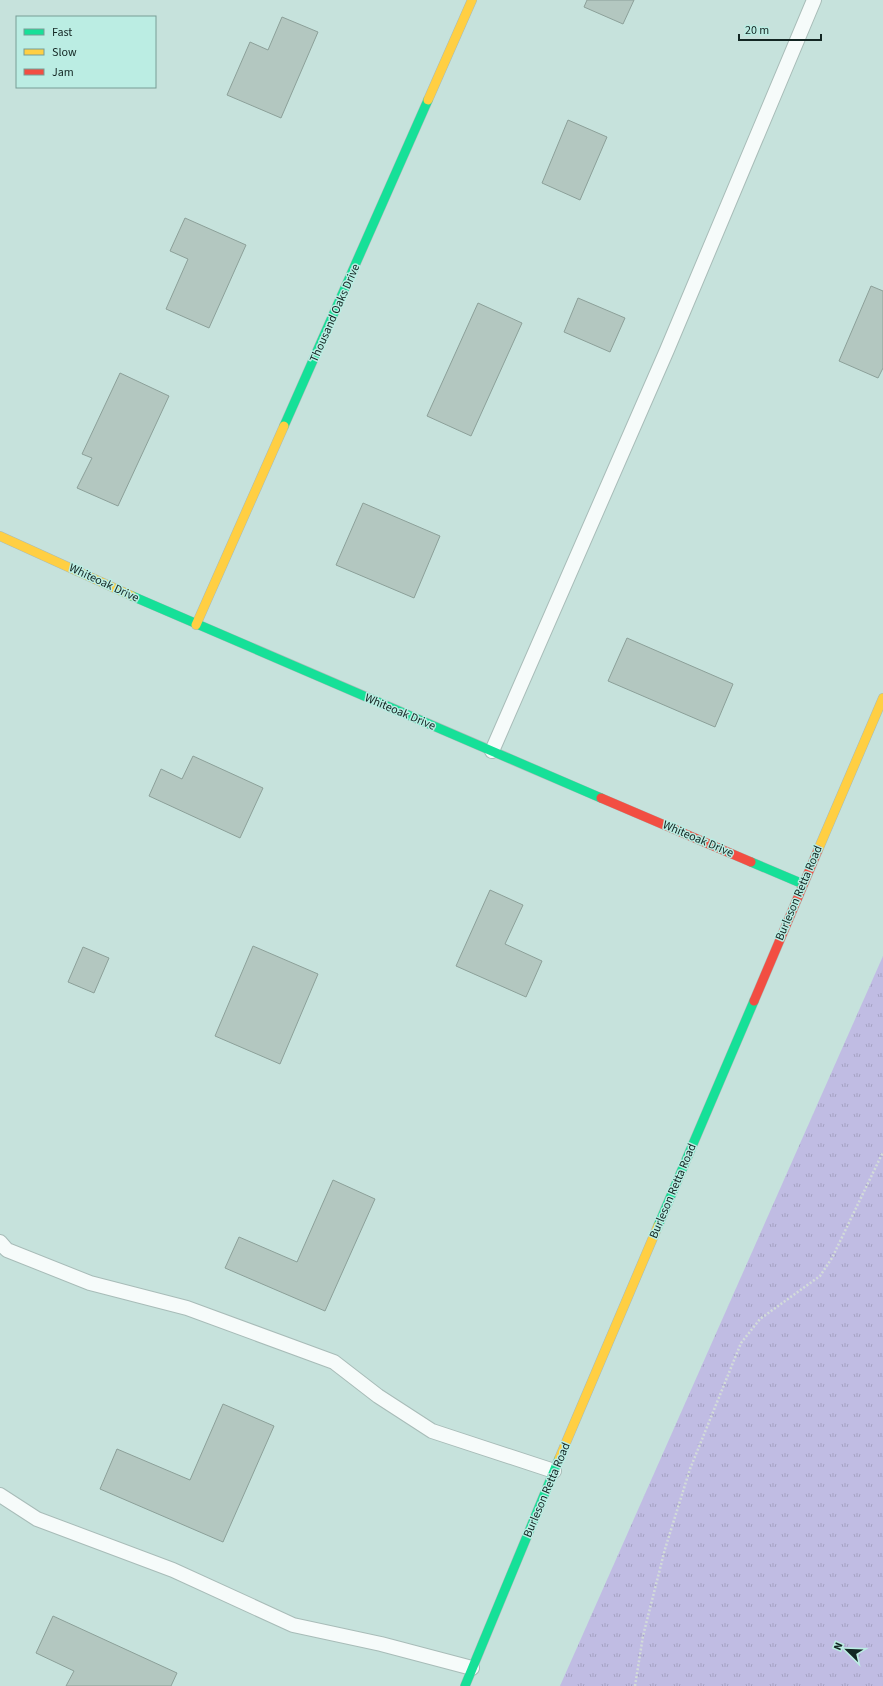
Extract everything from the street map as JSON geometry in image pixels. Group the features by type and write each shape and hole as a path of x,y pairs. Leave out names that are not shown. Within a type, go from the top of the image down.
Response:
{"street":[{"name":"Thousand Oaks Drive","path":"196,625 472,0"},
{"name":"Whiteoak Drive","path":"0,536 196,625 803,884"},
{"name":"Burleson Retta Road","path":"465,1686 554,1470 883,698"}],"lane":[{"path":"492,751 667,350 814,0"},
{"path":"0,1242 7,1250 90,1283 187,1308 334,1362 378,1396 432,1432 554,1470"},
{"path":"0,1495 37,1519 173,1570 293,1625 381,1644 472,1668"}],"path":[{"path":"635,1686 643,1636 665,1549 690,1469 741,1343 760,1319 820,1276 832,1258 883,1152"}],"green space":[{"path":"883,956 883,1686 560,1686"}],"building":[{"path":"587,0 634,0 623,24 584,7"},
{"path":"282,17 318,32 281,118 227,95 250,42 268,50"},
{"path":"568,120 607,137 580,200 542,183"},
{"path":"185,218 246,245 209,328 166,309 188,259 170,251"},
{"path":"871,286 883,291 883,368 878,378 839,361"},
{"path":"578,298 625,318 610,352 564,332"},
{"path":"478,303 522,323 471,436 427,416"},
{"path":"120,373 169,396 118,506 77,488 92,458 82,454"},
{"path":"363,503 440,536 414,598 336,565"},
{"path":"627,638 733,684 715,727 608,681"},
{"path":"193,756 263,788 240,838 149,796 161,769 182,779"},
{"path":"490,890 523,905 505,944 542,961 526,997 456,966"},
{"path":"253,946 318,974 280,1064 215,1036"},
{"path":"83,947 109,958 94,993 68,982"},
{"path":"333,1180 375,1199 325,1311 225,1268 239,1237 297,1262"},
{"path":"223,1404 274,1426 223,1542 100,1489 117,1449 190,1480"},
{"path":"53,1616 177,1673 171,1686 66,1686 74,1671 36,1653"}],"traffic: fast":[{"path":"284,426 428,100"},
{"path":"132,596 601,798"},
{"path":"751,862 803,884"},
{"path":"658,1226 754,1001"},
{"path":"465,1686 559,1459"}],"traffic: slow":[{"path":"428,100 472,0"},
{"path":"196,625 284,426"},
{"path":"0,536 132,596"},
{"path":"818,850 883,698"},
{"path":"559,1459 658,1226"}],"traffic: jam":[{"path":"601,798 751,862"},
{"path":"754,1001 818,850"}]}
